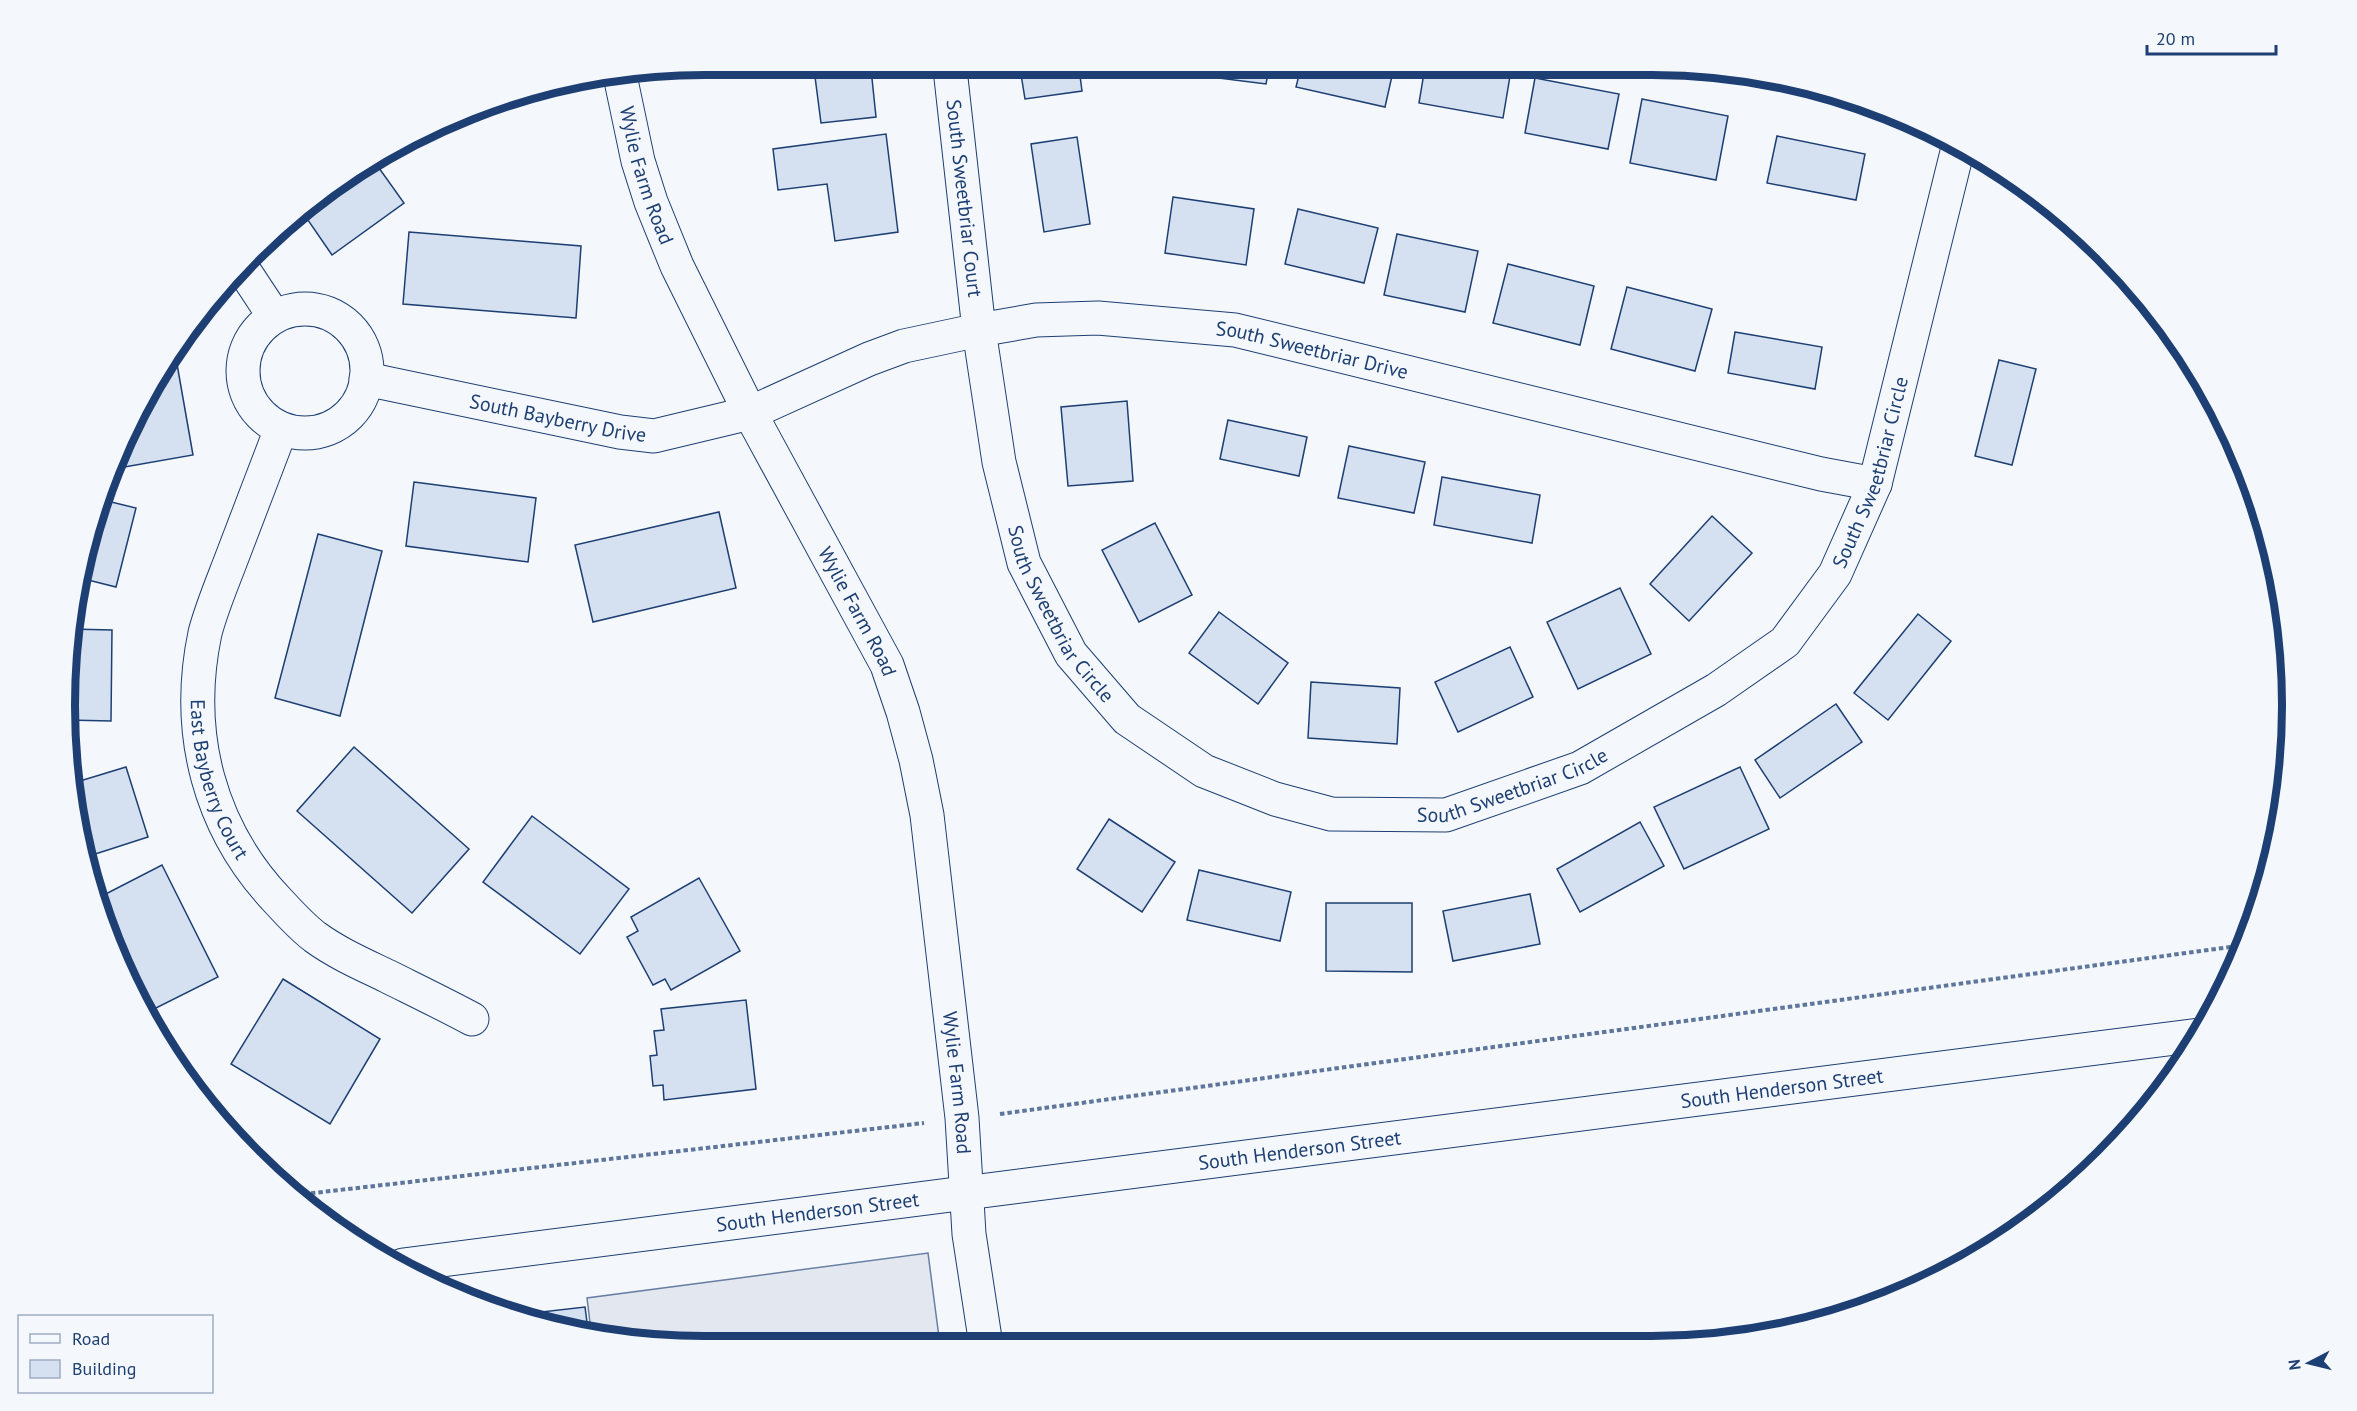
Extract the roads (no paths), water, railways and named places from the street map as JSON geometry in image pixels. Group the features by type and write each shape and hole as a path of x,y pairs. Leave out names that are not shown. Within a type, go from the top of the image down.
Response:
{"street":[{"name":"South Sweetbriar Court","path":"951,75 979,330"},
{"name":"Wylie Farm Road","path":"621,80 638,161 651,202 677,266 750,413 887,665 903,712 927,815 962,1118 969,1234 985,1336"},
{"name":"South Sweetbriar Circle","path":"979,330 999,462 1024,563 1071,654 1128,719 1204,771 1275,799 1331,814 1446,815 1580,768 1716,690 1785,642 1835,574 1875,484 1957,154"},
{"path":"246,274 274,316"},
{"path":"312,308 331,314 347,325 359,340 366,359 366,379 361,397 351,413 336,425 318,432 299,433 281,429 264,418 251,403 244,384 242,364 248,345 258,328 274,316 292,309 312,308"},
{"name":"South Sweetbriar Drive","path":"750,413 869,359 904,346 1036,320 1098,318 1235,330 1821,474 1875,484"},
{"name":"South Bayberry Drive","path":"366,379 620,432 654,436 750,413"},
{"name":"East Bayberry Court","path":"281,429 217,596 206,632 200,666 198,731 212,794 235,845 258,880 314,935 339,952 472,1019"},
{"name":"South Henderson Street","path":"413,1264 2188,1036"}]}
